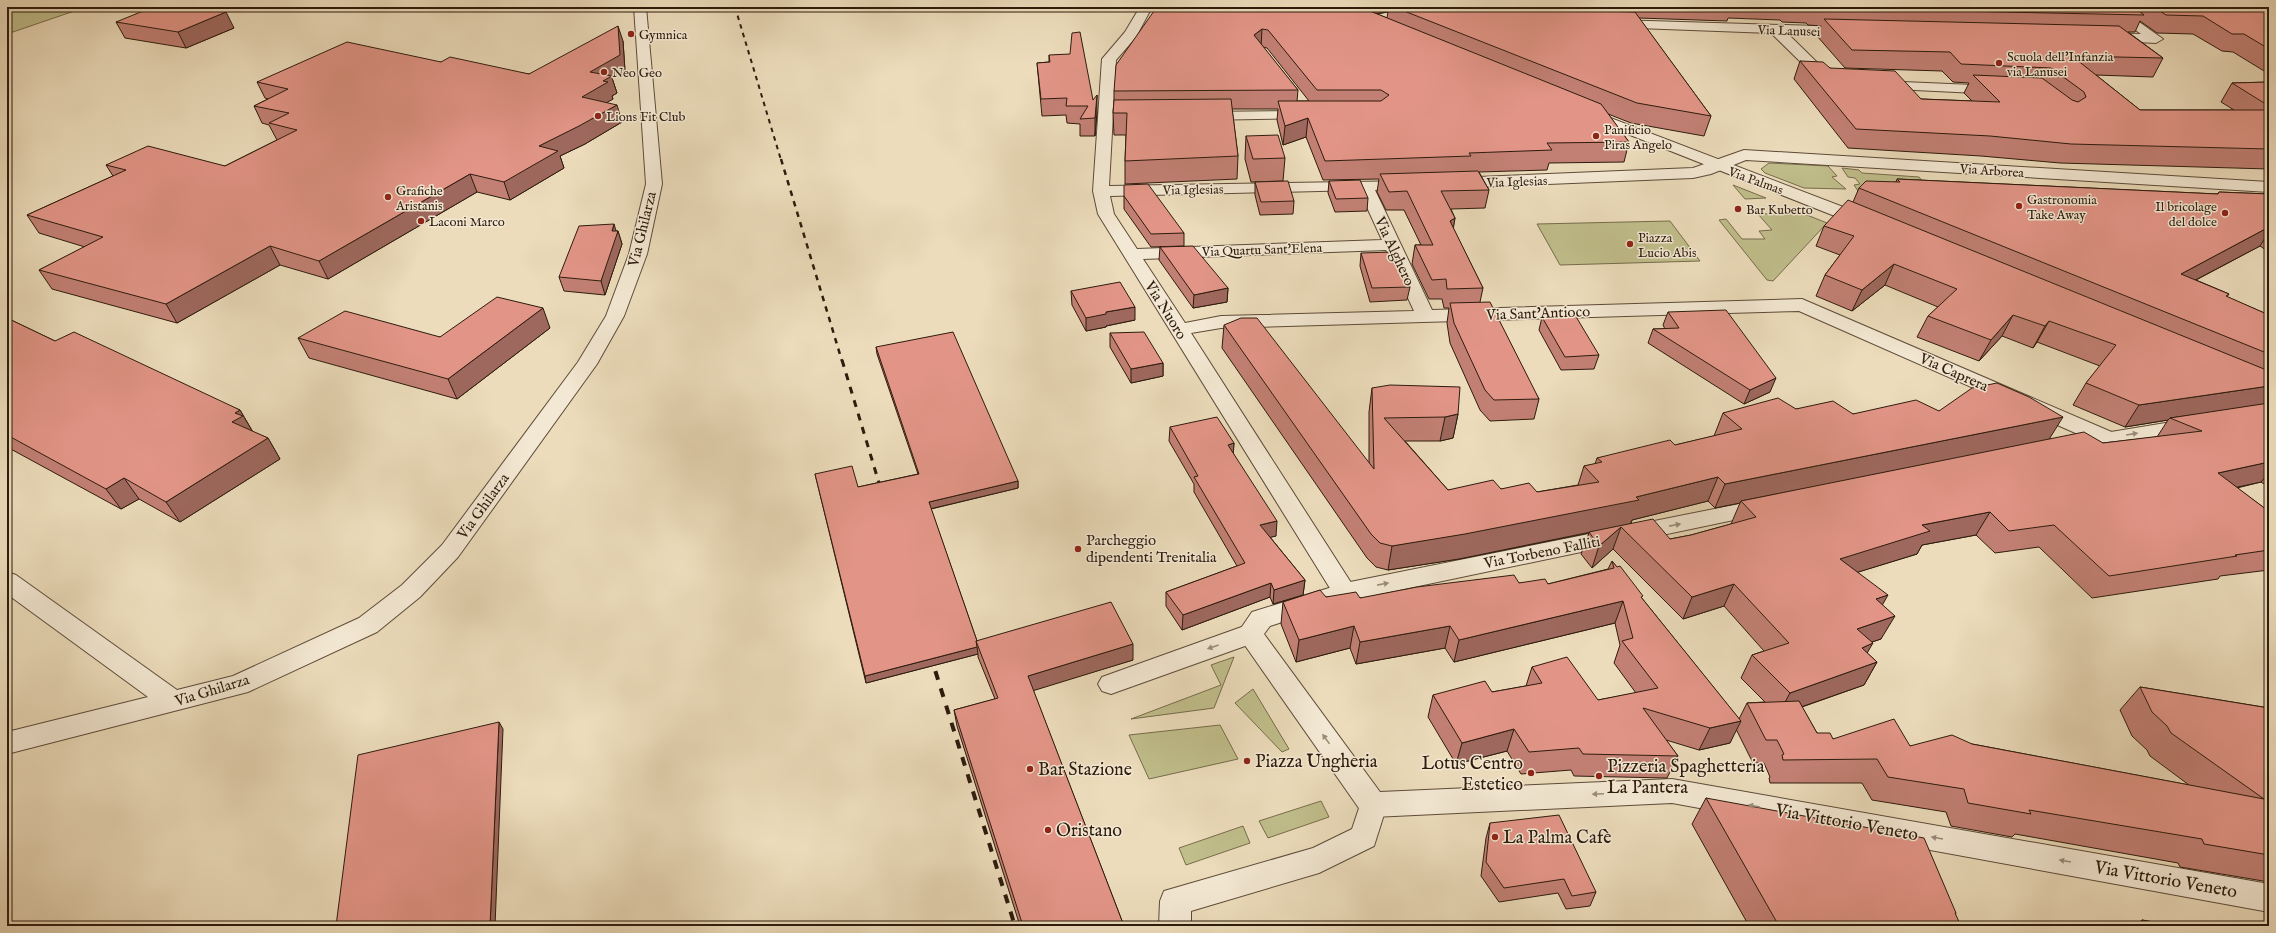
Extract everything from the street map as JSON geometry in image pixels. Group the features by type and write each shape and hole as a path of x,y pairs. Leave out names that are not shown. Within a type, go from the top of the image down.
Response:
{"street":[{"name":"Via Ghilarza","path":"7,743 239,685 368,625 412,592 450,552 587,364 616,316 638,254 654,184 640,7"},
{"name":"Via Nuoro","path":"1146,7 1131,34 1109,58 1112,116 1101,191 1106,214 1345,592"},
{"path":"2089,37 2156,39 2110,7"},
{"name":"Via Lanusei","path":"1600,24 1862,32"},
{"path":"1776,30 1828,82 1840,83"},
{"path":"1868,84 2014,90"},
{"path":"1186,116 1314,115 1300,103"},
{"name":"Via Palmas","path":"1576,108 1716,165 1879,226"},
{"name":"Via Arborea","path":"1716,165 1744,155 2269,187"},
{"name":"Via Iglesias","path":"1101,191 1366,186 1634,177 1699,172 1716,165"},
{"name":"Via Alghero","path":"1366,186 1426,316"},
{"name":"Via Quartu Sant'Elena","path":"1131,254 1392,245"},
{"name":"Via Sant'Antioco","path":"1179,330 1221,322 1802,305"},
{"name":"Via Caprera","path":"1802,305 2106,438"},
{"path":"2044,451 2106,438 2207,423"},
{"name":"Via Torbeno Falliti","path":"1250,634 1261,619 1345,592 1788,502"},
{"path":"7,581 174,702"},
{"path":"1111,684 1250,634 1373,805 1364,837 1319,860 1175,914"},
{"name":"Via Vittorio Veneto","path":"1373,805 1672,791 2269,898"}],"shaded area":[{"path":"7,7 86,7 7,34"},
{"path":"1769,163 1828,166 1837,176 1832,177 1846,189 1804,188 1765,173 1761,169"},
{"path":"1842,168 1859,170 1862,173 1919,177 1933,194 1858,191 1854,185 1860,184 1855,178 1848,177"},
{"path":"1733,185 1766,198 1745,199"},
{"path":"1802,213 1827,223 1773,281 1767,280 1719,220 1726,219 1742,239 1765,239 1759,231 1772,230 1758,214"},
{"path":"1670,221 1700,261 1560,265 1537,224"},
{"path":"1234,657 1214,708 1131,719 1221,685 1211,665"},
{"path":"1253,689 1289,749 1282,752 1235,703"},
{"path":"1220,725 1238,759 1149,779 1129,735"},
{"path":"1321,801 1329,817 1268,838 1259,821"},
{"path":"1243,826 1250,843 1186,865 1179,848"}],"building":[{"path":"153,7 196,7 226,12 178,32 116,22"},
{"path":"1162,7 1360,7 1601,104 1629,142 1547,143 1552,150 1469,153 1471,156 1325,161 1308,118 1285,126 1278,101 1381,101 1389,95 1381,90 1317,90 1268,30 1262,29 1254,35 1298,90 1114,91 1116,65 1154,11 1164,9"},
{"path":"1394,7 1457,7 1635,12 1711,116 1637,103"},
{"path":"1813,7 2134,7 2144,15 1814,8"},
{"path":"2154,7 2269,7 2269,49 2244,34 2232,34 2203,16 2166,15"},
{"path":"1824,19 2119,26 2163,58 2072,56 2140,110 2269,110 2269,149 2071,144 1990,136 1856,129 1800,61 1823,62 1830,68 1895,71 1921,99 2000,102 1973,75 2042,78 2072,100 2078,102 2086,97 2084,92 2051,68 1961,64 1950,52 1852,50"},
{"path":"618,26 620,55 590,72 612,76 603,81 608,82 582,97 617,105 539,146 558,151 504,182 470,174 319,261 270,246 166,304 39,270 103,237 27,215 126,170 106,165 148,146 225,166 297,130 269,123 289,113 254,106 288,89 257,82 347,42 441,62 450,57 529,74"},
{"path":"1080,32 1093,100 1097,95 1095,118 1080,119 1088,106 1066,106 1067,98 1041,99 1037,63 1050,62 1049,55 1070,54 1072,33"},
{"path":"2269,82 2269,106 2232,83"},
{"path":"1231,99 1238,156 1125,161 1127,113 1113,113 1114,100"},
{"path":"1278,135 1285,158 1253,159 1246,136"},
{"path":"1478,171 1489,190 1441,191 1455,218 1450,221 1483,288 1447,289 1446,279 1432,280 1415,245 1433,245 1407,191 1389,192 1380,174"},
{"path":"1897,179 2218,194 2219,192 2269,194 2269,227 2181,274 2229,294 2226,296 2269,315 2269,354 1859,188 1866,181 1900,182"},
{"path":"1360,180 1368,198 1336,199 1329,181"},
{"path":"1288,181 1294,201 1261,202 1255,182"},
{"path":"1148,184 1184,233 1151,234 1124,196 1124,185"},
{"path":"1848,200 2269,371 2269,386 2139,405 2086,383 2116,345 2049,321 2045,326 2013,315 1991,340 1928,316 1957,289 1894,264 1862,290 1825,275 1854,236 1824,226"},
{"path":"614,224 612,231 618,231 601,281 559,277 579,226"},
{"path":"1193,246 1228,288 1194,295 1160,247"},
{"path":"1393,252 1410,287 1372,288 1361,253"},
{"path":"1120,282 1135,307 1106,312 1106,314 1086,318 1071,291"},
{"path":"497,297 543,308 448,379 298,338 345,311 440,337"},
{"path":"1490,302 1539,399 1494,400 1485,390 1454,323 1450,303"},
{"path":"1726,310 1776,378 1750,390 1653,329 1679,328 1668,312"},
{"path":"1575,315 1599,355 1565,357 1542,317"},
{"path":"7,318 55,341 74,332 240,410 235,413 243,416 232,422 268,438 166,502 124,478 106,489 7,435"},
{"path":"1241,318 1257,318 1374,469 1372,388 1390,385 1460,387 1458,414 1445,417 1384,418 1448,490 1493,480 1501,489 1529,483 1537,492 1599,482 1584,466 1602,462 1597,458 1670,440 1675,445 1742,429 1723,413 1778,398 1796,409 1833,401 1853,414 1916,400 1939,411 1972,388 1997,383 2029,397 2063,417 1725,484 1718,477 1636,497 1639,500 1465,534 1392,546 1380,543 1371,534 1224,325"},
{"path":"953,332 1018,481 929,502 977,641 977,647 865,676 815,474 852,466 858,487 919,474 876,347"},
{"path":"1144,332 1163,363 1131,369 1110,333"},
{"path":"2269,403 2269,462 2218,473 2269,510 2269,550 2109,576 2054,525 2009,531 1990,512 1922,525 1930,531 1840,559 1888,595 1876,599 1895,616 1857,629 1873,643 1862,648 1877,662 1790,693 1752,655 1789,643 1734,584 1692,597 1621,527 1599,546 1589,532 1653,519 1670,539 1691,535 1756,517 1741,501 2084,432 2103,443 2202,431 2170,418"},
{"path":"1217,417 1234,443 1228,445 1277,521 1260,525 1305,580 1274,590 1271,583 1183,615 1166,592 1245,563 1194,477 1198,476 1170,427"},
{"path":"1612,561 1617,567 1620,566 1643,596 1641,597 1741,721 1710,728 1643,708 1678,756 1583,754 1579,748 1529,752 1514,729 1462,743 1433,695 1485,681 1492,692 1542,683 1532,667 1567,657 1598,700 1658,688 1622,641 1633,638 1623,601 1459,640 1450,626 1360,642 1354,626 1299,640 1283,602 1320,590 1326,597 1356,592 1360,598 1417,587 1514,575 1519,583 1545,579 1548,584 1614,568"},
{"path":"1111,602 1133,644 1028,676 1124,926 1023,926 954,710 998,698 976,641"},
{"path":"2140,687 2269,708 2269,855 2204,844 2202,839 2029,810 2031,814 1968,803 1964,789 1888,777 1877,759 1783,760 1782,755 1784,754 1777,740 1766,740 1747,703 1799,701 1817,733 1830,733 1833,739 1894,719 1910,746 1952,735 1972,744 2264,799 2171,733 2167,726 2152,712"},
{"path":"499,722 490,926 336,926 358,755"},
{"path":"1706,798 1924,838 1961,926 1779,926"},
{"path":"1559,815 1596,892 1572,896 1564,879 1504,888 1486,862 1490,823"},
{"path":"2142,920 2176,926 2144,926"}],"railway":[{"path":"735,7 781,160"},
{"path":"781,159 842,361"},
{"path":"842,360 882,493"},
{"path":"930,654 1015,926"}],"place":[{"name":"Gymnica","path":"631,34"},
{"name":"Scuola dell'Infanzia via Lanusei","path":"1999,63"},
{"name":"Neo Geo","path":"604,72"},
{"name":"Lions Fit Club","path":"598,116"},
{"name":"Panificio Piras Angelo","path":"1596,136"},
{"name":"Grafiche Aristanis","path":"388,197"},
{"name":"Gastronomia Take Away","path":"2019,206"},
{"name":"Bar Kubetto","path":"1738,209"},
{"name":"Il bricolage del dolce","path":"2225,213"},
{"name":"Laconi Marco","path":"421,221"},
{"name":"Piazza Lucio Abis","path":"1630,244"},
{"name":"Parcheggio dipendenti Trenitalia","path":"1078,549"},
{"name":"Piazza Ungheria","path":"1247,761"},
{"name":"Bar Stazione","path":"1030,769"},
{"name":"Lotus Centro Estetico","path":"1531,773"},
{"name":"Pizzeria Spaghetteria La Pantera","path":"1599,776"},
{"name":"Oristano","path":"1048,830"},
{"name":"La Palma Cafè","path":"1495,837"}]}
